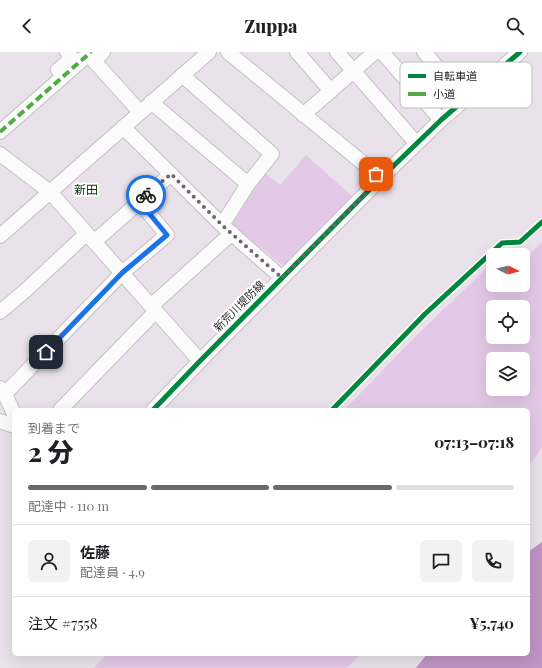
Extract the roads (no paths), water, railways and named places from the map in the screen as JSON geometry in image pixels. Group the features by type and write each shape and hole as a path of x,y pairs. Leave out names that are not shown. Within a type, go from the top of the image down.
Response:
{"street":[{"path":"0,121 72,58 67,52"},
{"path":"0,132 91,52"},
{"path":"103,52 94,61 140,112"},
{"path":"0,236 209,52"},
{"path":"228,52 381,178"},
{"path":"297,52 330,91"},
{"path":"337,52 416,143"},
{"path":"303,115 375,52"},
{"path":"382,52 400,73"},
{"path":"424,52 433,62"},
{"name":"新荒川堤防線","path":"508,62 520,52"},
{"path":"62,408 227,229 248,184 272,154 182,75"},
{"path":"151,102 248,184"},
{"path":"431,108 441,120"},
{"name":"新荒川堤防線","path":"154,408 416,143 455,108"},
{"path":"123,127 227,229 282,278"},
{"path":"0,154 50,192 200,361"},
{"path":"0,312 171,174"},
{"path":"11,421 3,391 122,273 167,235 139,201"}],"district":[{"name":"新田","path":"86,190"}]}
